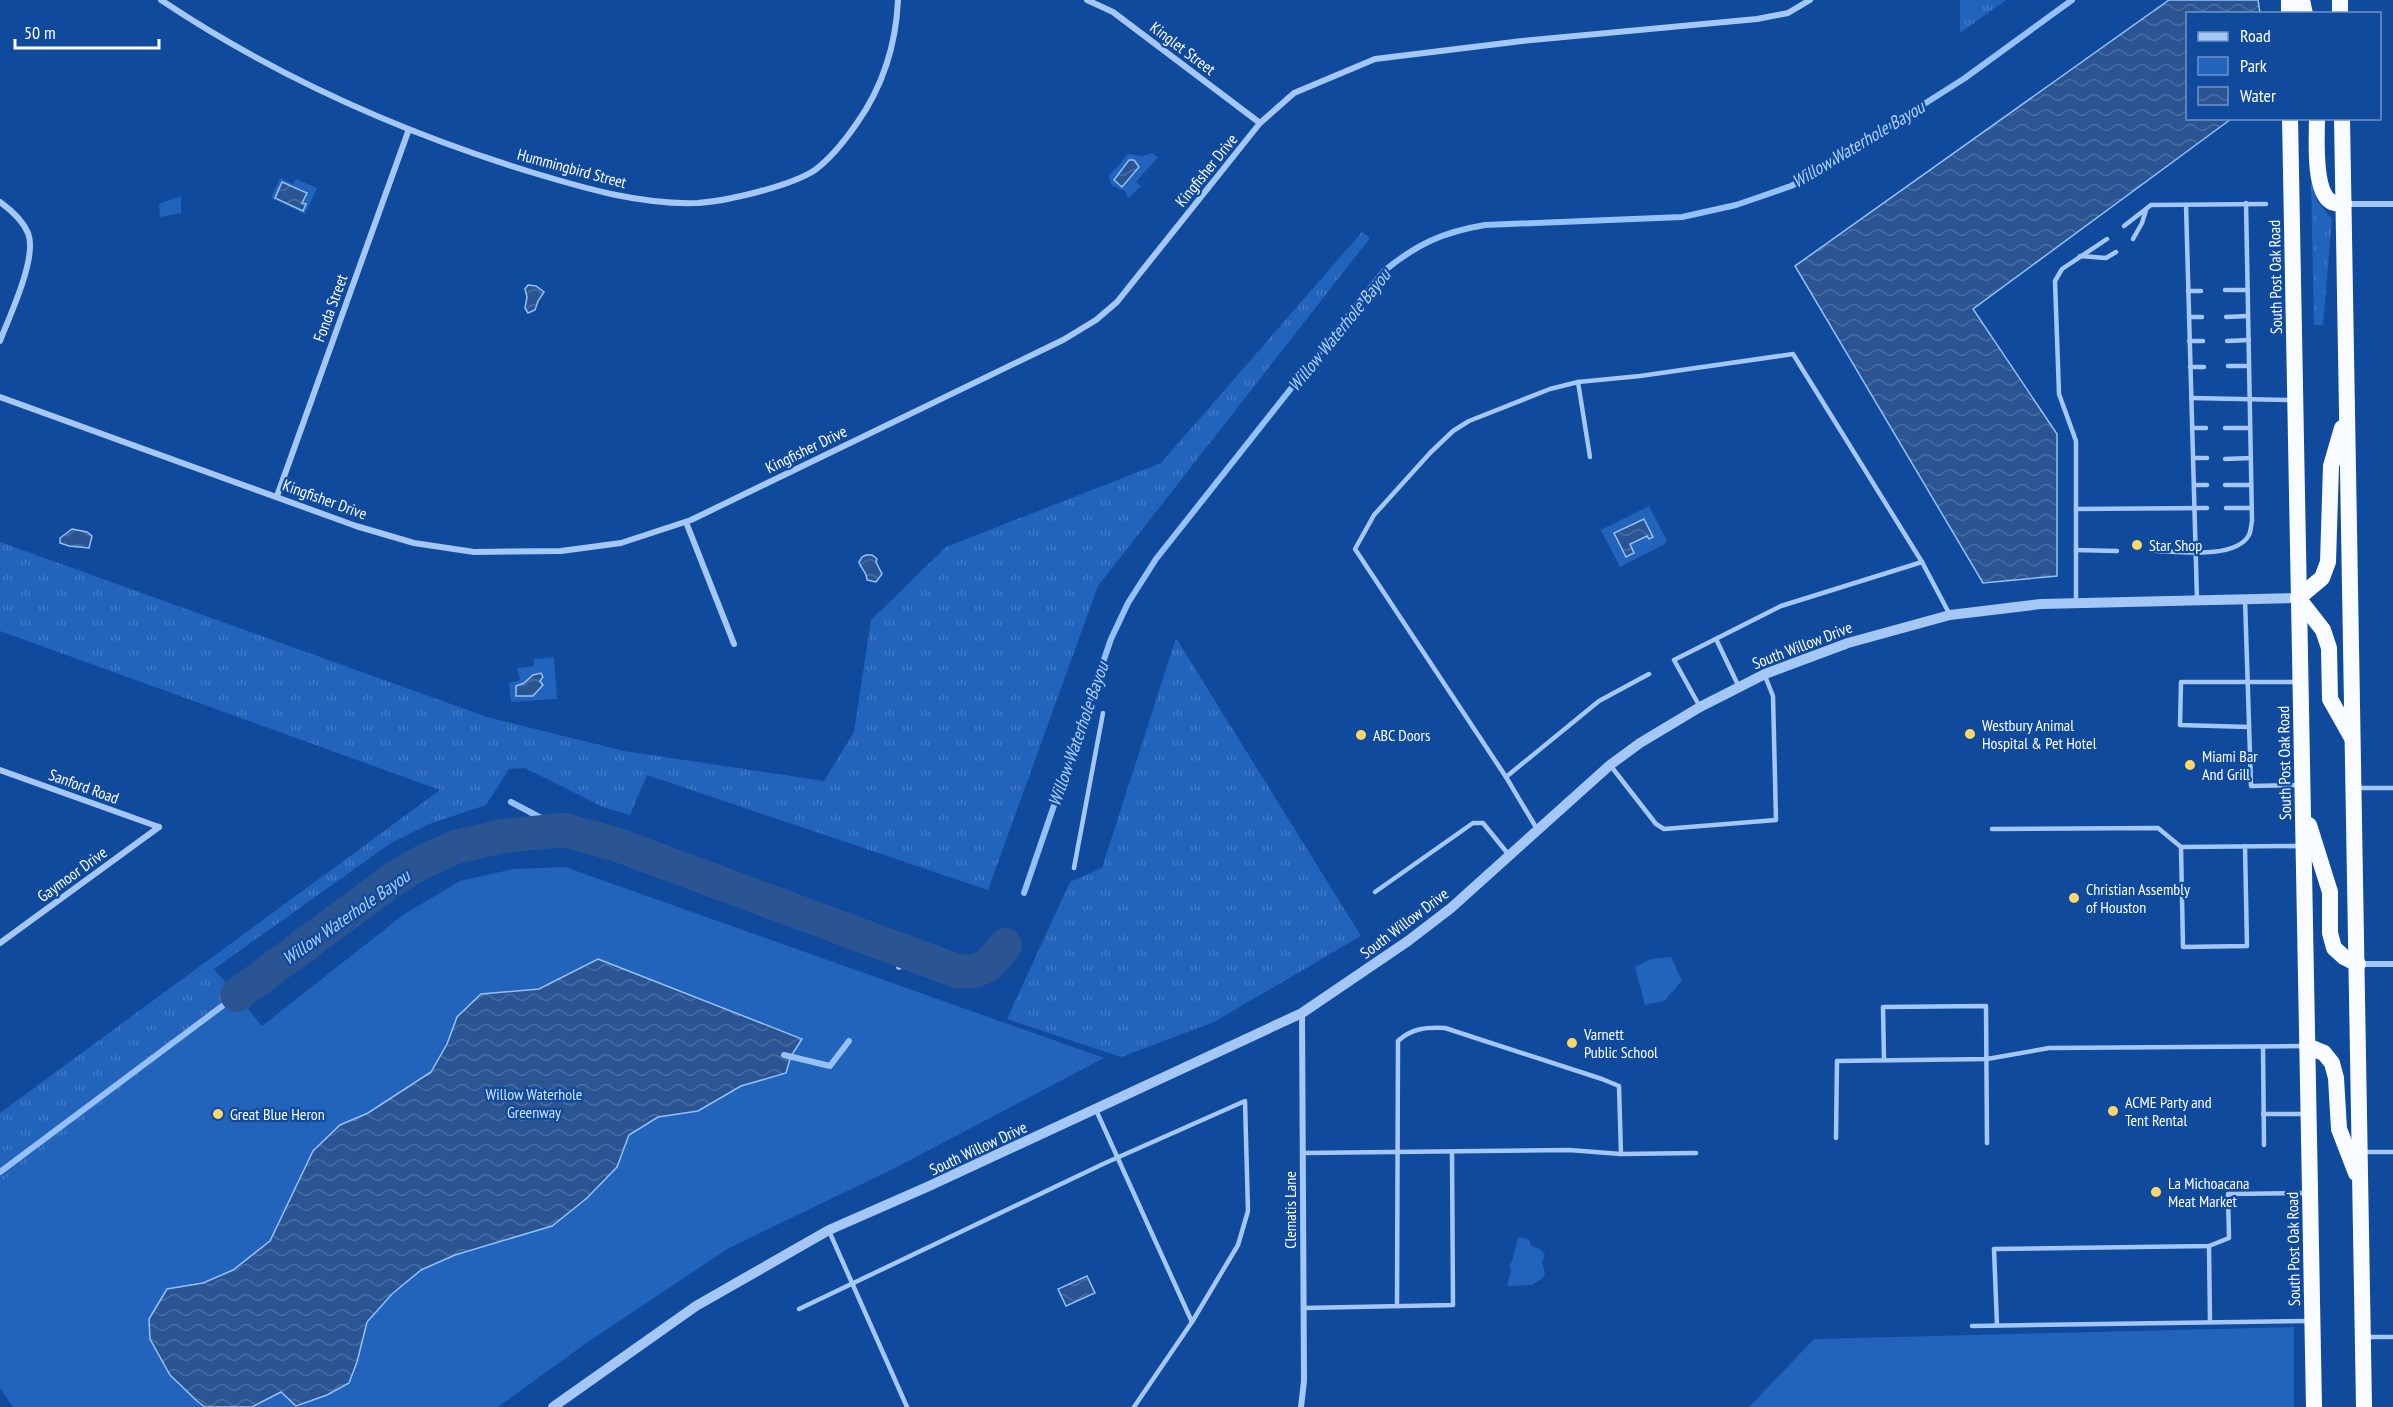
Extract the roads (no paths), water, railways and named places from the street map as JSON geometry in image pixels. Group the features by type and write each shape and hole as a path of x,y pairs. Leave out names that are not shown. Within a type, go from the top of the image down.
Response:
{"highway":[{"name":"South Post Oak Road","path":"2290,120 2314,1407"},
{"path":"2317,120 2321,186 2330,201 2344,204"},
{"path":"2342,120 2364,1407"},
{"path":"2347,412 2331,466 2328,562 2322,578 2298,598 2323,630 2329,648 2330,699 2354,741"},
{"path":"2303,807 2330,892 2330,933 2334,948 2344,957 2358,964"},
{"path":"2307,1046 2324,1053 2332,1063 2336,1078 2339,1129 2360,1185"}],"street":[{"name":"Hummingbird Street","path":"161,0 241,49 310,86 408,129 499,162 586,189 645,200 699,202 741,196 792,180 815,170 846,139 870,105 891,54 897,24 898,0"},
{"name":"Kinglet Street","path":"1087,0 1113,12 1260,123"},
{"name":"Kingfisher Drive","path":"0,397 356,525 414,543 474,552 561,551 611,544 686,522 1064,340 1096,320 1118,302 1260,123 1294,93 1375,58 1513,42 1757,19 1788,13 1810,1"},
{"name":"Fonda Street","path":"277,496 408,129"},
{"path":"0,202 12,211 29,234 30,255 26,272 0,341"},
{"path":"2344,204 2393,204"},
{"path":"686,522 734,644"},
{"name":"South Willow Drive","path":"553,1407 696,1306 829,1230 1096,1110 1302,1013 1434,921 1610,765 1640,743 1700,707 1765,674 1848,643 1950,615 2076,602 2298,598"},
{"name":"Sanford Road","path":"0,770 159,827"},
{"name":"Gaymoor Drive","path":"0,943 159,827"},
{"path":"2358,964 2393,964"},
{"name":"Clematis Lane","path":"1301,1407 1304,1381 1302,1013"}],"lane":[{"path":"2157,551 2223,551 2238,546 2249,535 2252,508 2246,203"},
{"path":"2124,226 2151,206 2266,204"},
{"path":"2186,205 2197,600"},
{"path":"2133,239 2146,210"},
{"path":"2076,602 2076,441 2059,394 2055,281 2062,268 2107,239"},
{"path":"2080,256 2106,258 2116,252"},
{"path":"2225,290 2248,290"},
{"path":"2188,291 2201,291"},
{"path":"2189,317 2202,316"},
{"path":"2226,316 2248,316"},
{"path":"2227,341 2249,340"},
{"path":"2190,342 2203,341"},
{"path":"1537,829 1506,777 1355,549 1374,515 1453,431 1468,421 1550,390 1578,382 1640,376 1793,354 1922,562 1950,615"},
{"path":"2228,366 2249,366"},
{"path":"2190,367 2204,367"},
{"path":"1578,382 1590,457"},
{"path":"2191,398 2295,400"},
{"path":"2192,428 2206,428"},
{"path":"2225,428 2250,428"},
{"path":"2193,458 2206,458"},
{"path":"2225,459 2251,458"},
{"path":"2194,485 2207,484"},
{"path":"2225,484 2251,484"},
{"path":"2076,509 2207,508"},
{"path":"2226,508 2252,508"},
{"path":"2076,550 2117,551"},
{"path":"1700,707 1674,660 1781,606 1922,562"},
{"path":"2245,599 2251,786 2302,785"},
{"path":"1716,639 1739,687"},
{"path":"1506,777 1599,701 1649,674"},
{"path":"1610,765 1656,824 1664,829 1776,820 1773,696 1765,674"},
{"path":"2249,726 2180,725 2181,682 2247,684 2300,682"},
{"path":"1074,868 1103,713"},
{"path":"2354,788 2393,788"},
{"path":"1375,892 1473,823 1483,824 1509,855"},
{"path":"1992,829 2158,828 2181,847 2304,846"},
{"path":"2181,847 2183,947 2247,946 2245,846"},
{"path":"1884,1060 1882,1007 1986,1006 1987,1143"},
{"path":"1397,1306 1398,1041 1415,1030 1427,1027 1444,1028 1602,1078 1619,1086 1621,1154"},
{"path":"1836,1138 1837,1061 1987,1059 2049,1048 2307,1046"},
{"path":"2263,1047 2264,1144"},
{"path":"799,1309 1118,1158 1245,1101 1248,1211 1239,1245 1134,1407"},
{"path":"1096,1110 1191,1322"},
{"path":"2263,1114 2309,1114"},
{"path":"1303,1154 1569,1150 1621,1154 1696,1154"},
{"path":"1304,1308 1453,1305 1452,1152"},
{"path":"2360,1152 2393,1152"},
{"path":"1997,1325 1994,1250 2209,1246 2229,1238 2228,1194 2310,1193"},
{"path":"829,1230 907,1407"},
{"path":"2209,1246 2210,1322"},
{"path":"1972,1326 2313,1321"},
{"path":"2363,1338 2393,1337"}],"water":[{"path":"2169,0 2258,0 2260,12 2186,12 2186,120 2230,120 1973,309 2057,434 2057,576 1983,583 1795,266"},
{"path":"1129,160 1134,160 1139,167 1122,187 1114,180"},
{"path":"282,182 307,193 302,203 306,204 303,211 275,198"},
{"path":"528,285 536,286 544,292 535,310 528,313 525,308 527,297 525,289"},
{"path":"1644,519 1653,537 1649,539 1647,536 1630,544 1634,553 1626,557 1614,533"},
{"path":"72,529 87,532 92,536 89,548 60,543 60,538"},
{"path":"866,555 872,555 877,559 876,562 882,574 876,582 867,580 859,562"},
{"path":"541,673 543,677 540,681 543,685 533,696 516,696 516,686 524,683 533,675"},
{"path":"598,959 802,1039 791,1056 786,1073 741,1086 698,1111 658,1117 629,1135 617,1167 587,1198 552,1226 455,1255 421,1270 392,1294 367,1322 349,1383 327,1395 296,1406 281,1392 252,1407 205,1407 170,1375 150,1339 149,1319 167,1289 203,1283 233,1270 270,1241 313,1151 340,1125 368,1113 431,1072 447,1044 457,1017 481,994 539,989"},
{"path":"1087,1276 1095,1293 1066,1306 1058,1289"}],"waterway":[{"name":"Willow Waterhole Bayou","path":"1024,893 1111,639 1128,603 1156,559 1384,271 1419,246 1456,231 1470,228 1485,225 1682,217 1736,205 1791,186 1816,173 1965,78 2072,0"},
{"path":"511,802 564,830"},
{"name":"Willow Waterhole Bayou","path":"237,995 392,880 420,863 456,847 502,836 564,830 615,844 957,971 966,972 985,967 1005,945"},
{"path":"899,967 904,952"},
{"name":"Willow Waterhole Bayou","path":"0,1172 237,995"},
{"path":"784,1055 830,1066 849,1041"}],"place":[{"name":"Star Shop","path":"2137,545"},
{"name":"Westbury Animal Hospital & Pet Hotel","path":"1970,734"},
{"name":"ABC Doors","path":"1361,735"},
{"name":"Miami Bar And Grill","path":"2190,765"},
{"name":"Christian Assembly of Houston","path":"2074,898"},
{"name":"Varnett Public School","path":"1572,1043"},
{"name":"ACME Party and Tent Rental","path":"2113,1111"},
{"name":"Great Blue Heron","path":"218,1114"},
{"name":"La Michoacana Meat Market","path":"2156,1192"}],"park label":[{"name":"Willow Waterhole Greenway","path":"534,1103"}]}
